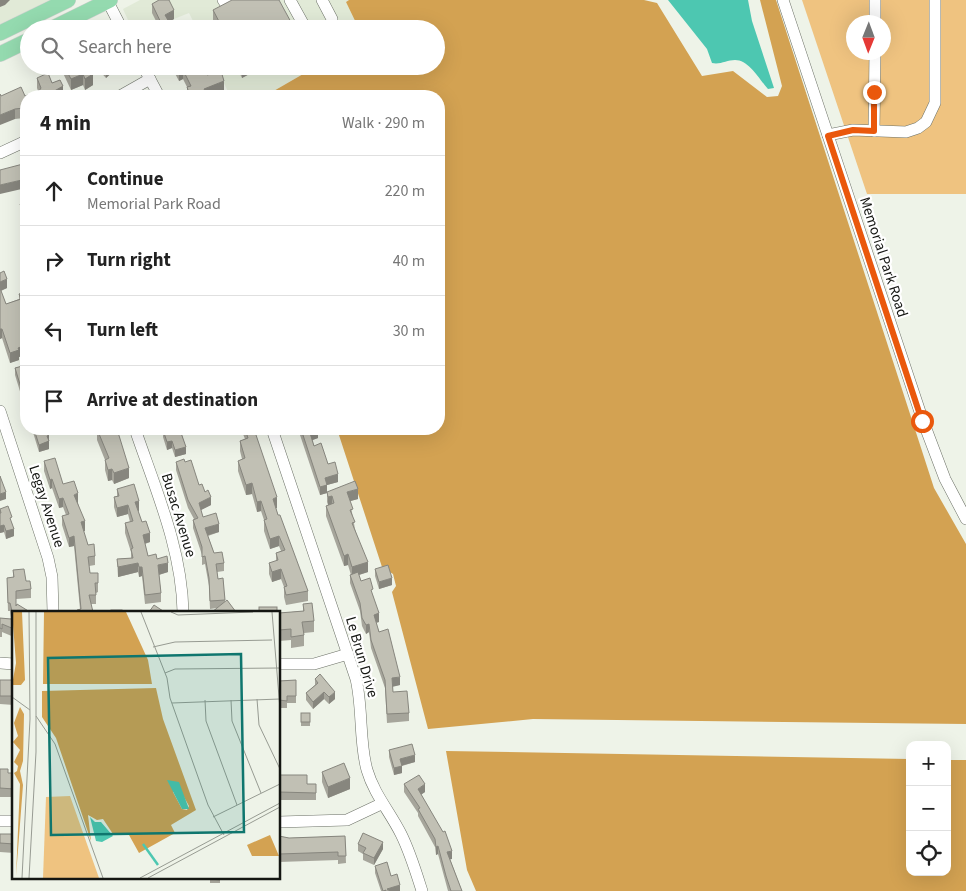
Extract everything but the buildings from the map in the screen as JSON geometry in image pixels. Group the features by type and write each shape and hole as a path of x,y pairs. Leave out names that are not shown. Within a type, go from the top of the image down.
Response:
{"main road":[{"path":"27,20 68,0"},
{"path":"69,20 108,0"},
{"path":"0,33 20,23"},
{"path":"0,54 20,44"}],"street":[{"path":"108,0 118,20"},
{"path":"223,0 224,3 230,0"},
{"path":"290,0 301,20"},
{"path":"322,0 332,20"},
{"name":"Memorial Park Road","path":"783,0 922,421 945,479 966,519"},
{"path":"875,0 875,15"},
{"path":"828,136 853,130 906,132 918,128 932,113 934,103 935,0"},
{"path":"874,131 875,60"},
{"path":"148,75 156,90"},
{"path":"131,90 150,79"},
{"path":"0,153 20,144"},
{"name":"Legay Avenue","path":"0,411 48,558 52,577 53,611"},
{"name":"Busac Avenue","path":"137,435 177,558 183,586 183,611"},
{"name":"Le Brun Drive","path":"274,435 348,654 360,697 366,769 381,804 401,833 422,891"},
{"path":"280,664 314,664 348,654"},
{"path":"280,822 347,820 381,804"}],"shaded area":[{"path":"0,0 51,0 0,24"},
{"path":"140,0 349,0 346,2 355,20 192,20 189,13 172,20 128,20 123,9"},
{"path":"349,0 644,0 657,3 702,76 733,71 767,97 778,96 782,86 760,0 776,0 934,488 966,544 966,724 533,719 428,729 392,592 396,586 393,574 382,567 339,435 445,435 445,90 275,90 301,75 445,75 445,20 355,20 346,2"},
{"path":"802,0 966,0 966,194 867,194"},
{"path":"220,75 301,75 275,90 227,90"},
{"path":"446,751 906,759 906,876 951,876 951,760 966,760 966,891 476,891 467,870"}],"water":[{"path":"668,0 748,0 752,21 774,88 768,89 745,63 732,60 712,63 707,49"}],"route":[{"path":"874,92 874,131 853,130 828,136 922,421"}]}
